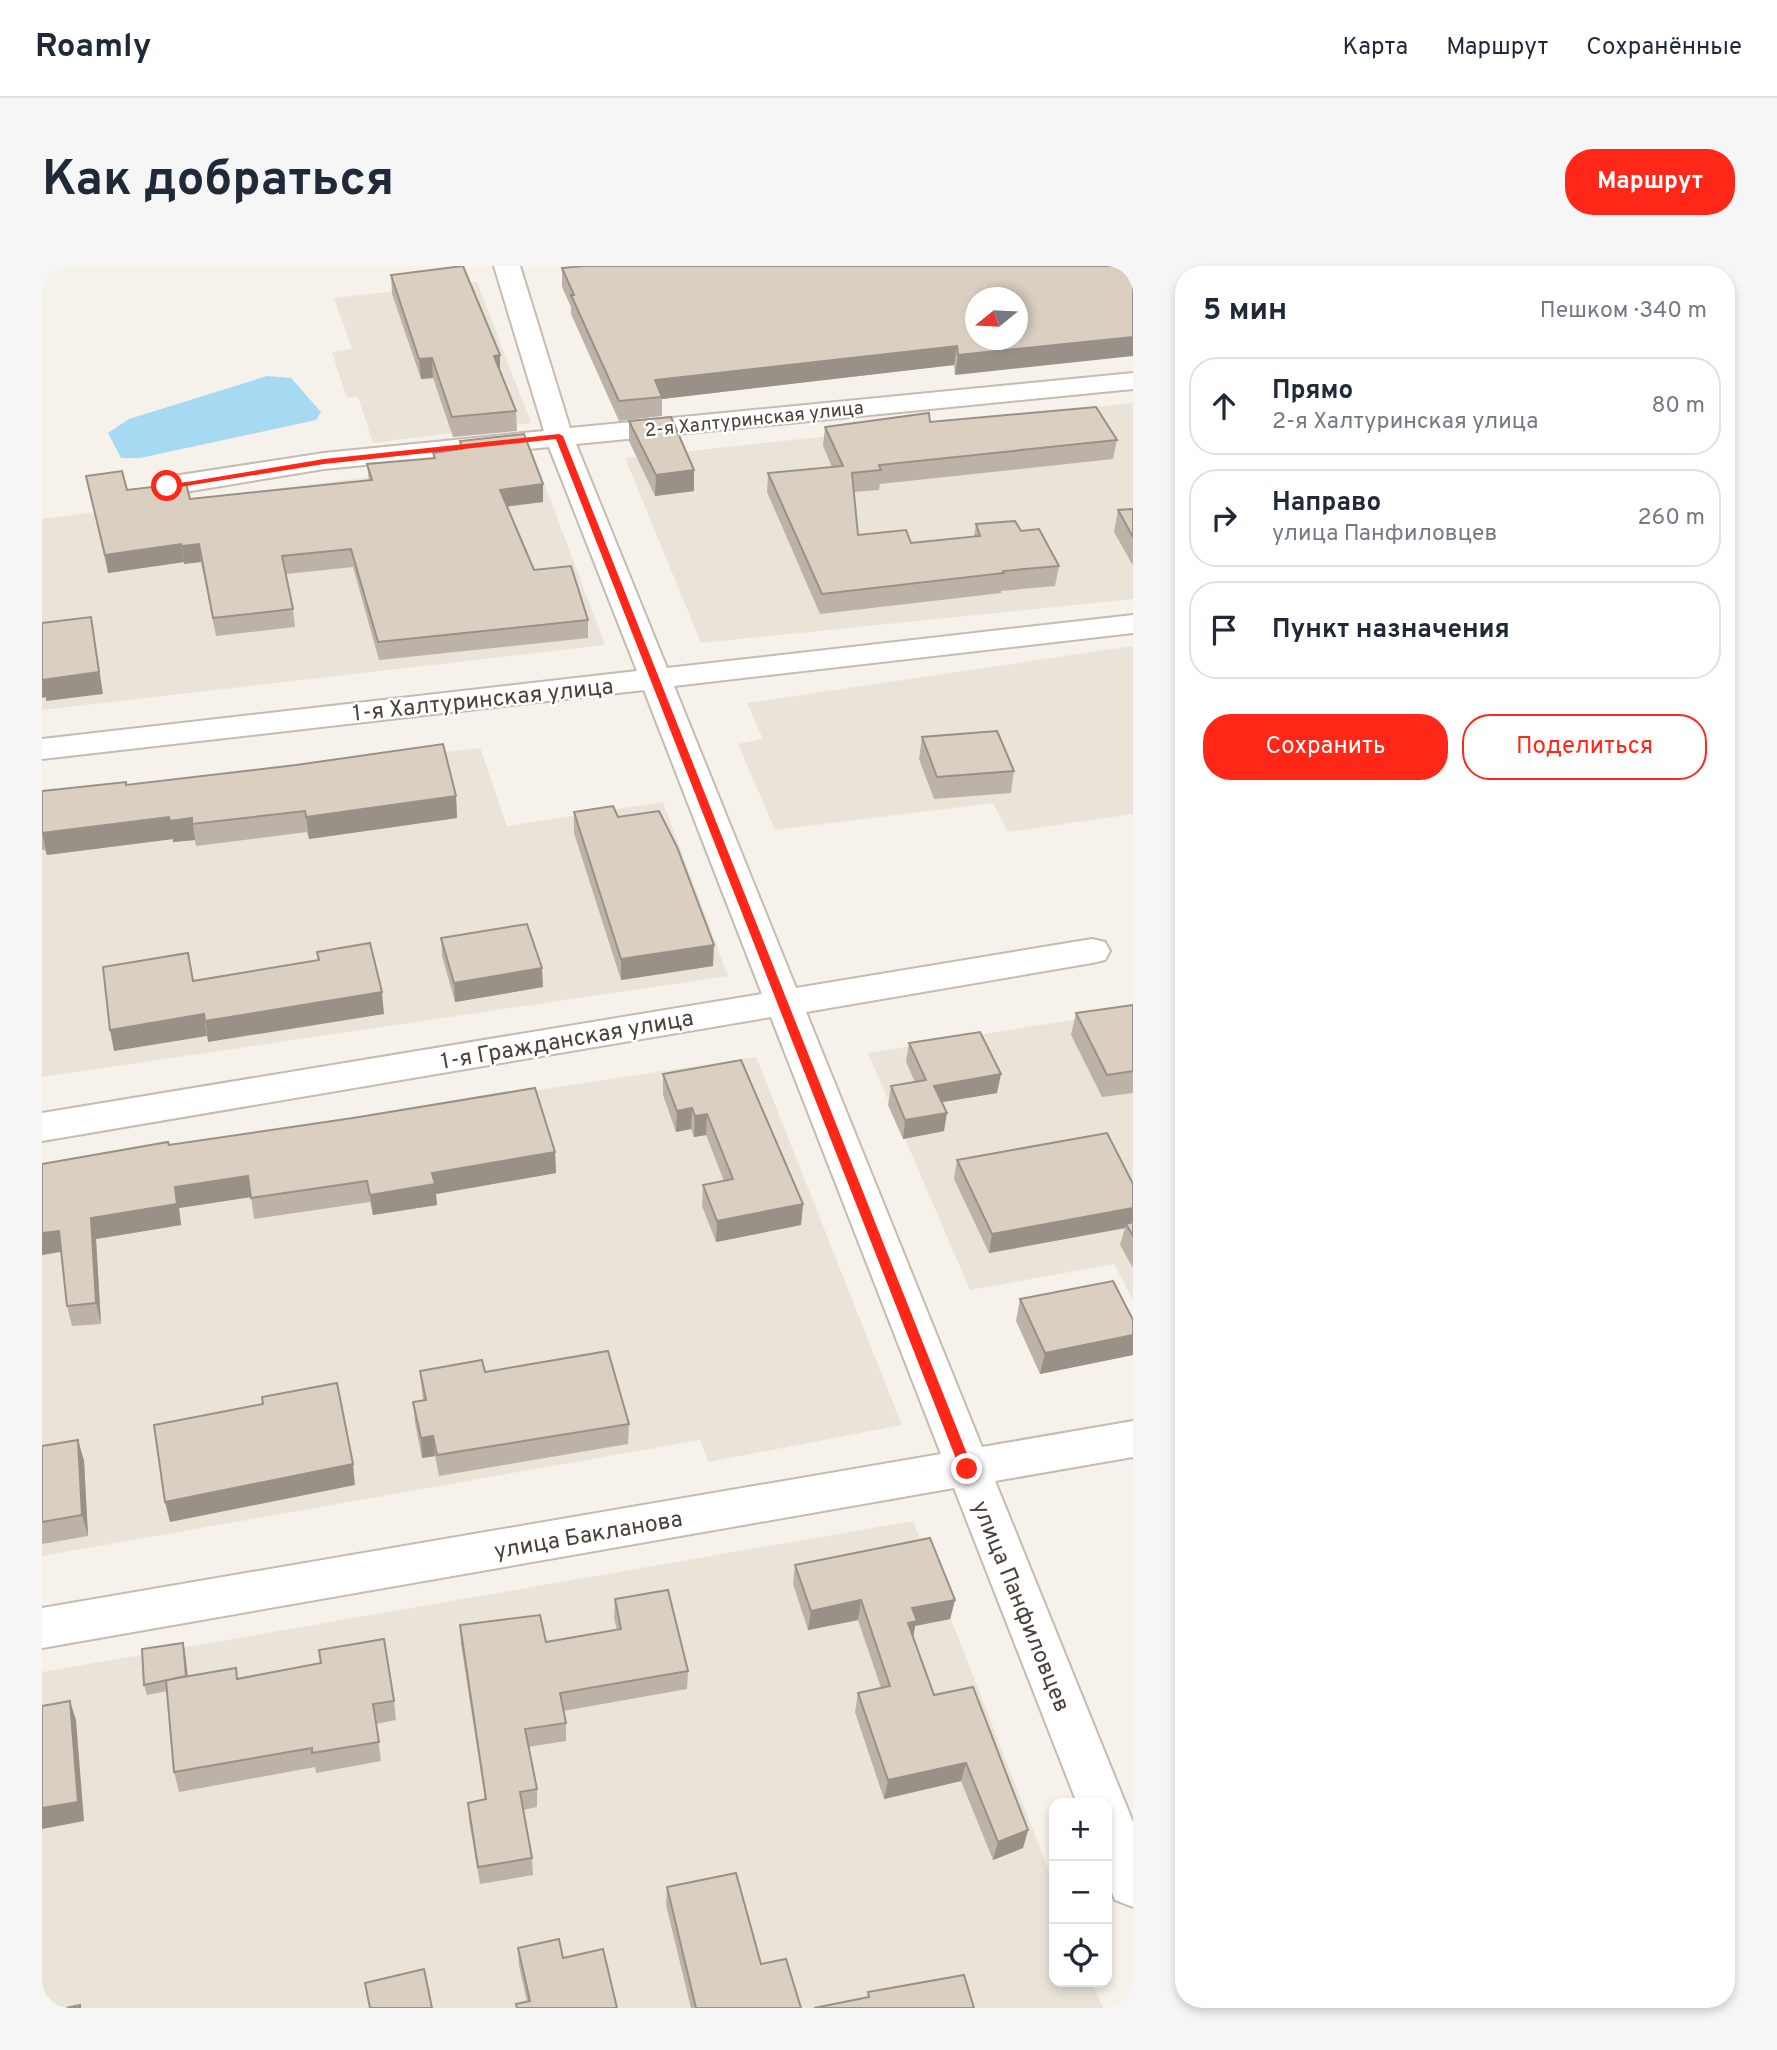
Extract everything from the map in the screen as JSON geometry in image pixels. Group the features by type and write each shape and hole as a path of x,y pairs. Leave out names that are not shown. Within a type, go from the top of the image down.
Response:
{"street":[{"name":"улица Панфиловцев","path":"507,269 559,436 1099,1798"},
{"name":"2-я Халтуринская улица","path":"167,486 324,461 1133,381"},
{"name":"1-я Халтуринская улица","path":"42,749 1133,624"},
{"name":"1-я Гражданская улица","path":"42,1127 1092,951"},
{"name":"улица Бакланова","path":"42,1628 1133,1439"},
{"path":"1112,1830 1133,1883"}],"shaded area":[{"path":"477,282 531,423 373,443 358,397 347,398 332,352 352,349 334,298"},
{"path":"1133,403 1133,599 701,643 625,458"},
{"path":"534,456 605,645 42,710 42,519"},
{"path":"1133,646 1133,814 1008,832 993,803 775,830 738,744 763,739 747,703"},
{"path":"480,748 507,826 663,802 728,976 42,1077 42,798"},
{"path":"1133,1010 1133,1300 1114,1264 970,1290 868,1053"},
{"path":"756,1057 902,1425 708,1462 700,1440 42,1556 42,1165"},
{"path":"913,1521 1049,1871 1049,1987 1094,1987 1103,2008 42,2008 42,1672"}],"water":[{"path":"267,376 291,378 321,412 316,420 140,458 121,458 108,433 129,419"}],"building":[{"path":"463,266 500,355 494,356 516,411 452,417 432,358 419,359 391,275"},
{"path":"1133,266 1133,337 1028,348 1028,287 965,287 965,350 1007,350 958,355 957,346 655,380 662,397 619,401 571,295 574,295 562,268"},
{"path":"1096,407 1117,440 879,465 881,470 852,473 858,535 906,530 911,543 980,536 976,524 1015,521 1021,531 1039,529 1059,566 822,594 768,473 843,466 825,427 929,413 930,422"},
{"path":"671,417 694,470 656,475 629,421"},
{"path":"524,434 543,484 500,490 534,570 571,566 588,620 378,642 351,549 282,556 293,609 213,618 199,544 105,555 86,476 122,471 127,490 186,483 190,499 372,480 367,464 435,458 433,453 462,449 460,441"},
{"path":"1133,509 1133,537 1118,510"},
{"path":"91,617 99,672 42,680 42,623"},
{"path":"997,731 1014,771 937,777 922,737"},
{"path":"443,744 456,796 306,817 305,811 192,824 192,818 170,821 169,817 42,833 42,791 126,782 126,785"},
{"path":"613,806 618,817 659,811 677,847 714,945 621,959 574,812"},
{"path":"527,924 542,968 454,983 441,938"},
{"path":"370,943 382,992 205,1021 204,1014 110,1030 103,967 188,953 193,981 319,960 317,952"},
{"path":"1133,1005 1133,1071 1107,1075 1076,1013"},
{"path":"980,1032 1001,1074 934,1086 947,1113 905,1120 891,1086 926,1080 909,1043"},
{"path":"741,1060 803,1204 717,1221 703,1185 733,1179 707,1114 695,1116 692,1108 677,1111 663,1074"},
{"path":"535,1088 555,1152 432,1173 435,1184 370,1195 367,1181 251,1198 248,1176 175,1187 177,1204 91,1218 96,1303 67,1306 59,1231 42,1233 42,1164 168,1142 169,1145 353,1118"},
{"path":"1107,1133 1133,1184 1133,1208 992,1234 957,1160"},
{"path":"1133,1222 1133,1236 1126,1224"},
{"path":"1113,1281 1133,1320 1133,1335 1045,1353 1020,1299"},
{"path":"608,1351 629,1424 437,1455 433,1436 421,1438 413,1402 426,1400 420,1371 482,1360 485,1372"},
{"path":"337,1383 353,1464 165,1502 154,1425 263,1404 262,1397"},
{"path":"78,1440 82,1515 42,1522 42,1446"},
{"path":"930,1538 955,1600 912,1608 917,1621 908,1623 934,1695 973,1687 1028,1830 998,1842 966,1763 888,1780 858,1693 890,1686 861,1600 811,1611 795,1565"},
{"path":"668,1590 688,1671 560,1693 566,1723 525,1729 537,1789 520,1792 532,1858 478,1867 468,1803 486,1799 460,1625 540,1615 546,1642 621,1629 615,1599"},
{"path":"384,1639 394,1701 373,1704 379,1742 312,1753 312,1748 174,1772 166,1680 236,1668 237,1679 321,1663 319,1650"},
{"path":"183,1643 186,1676 144,1685 142,1649"},
{"path":"70,1701 78,1802 42,1808 42,1706"},
{"path":"736,1873 761,1964 786,1959 801,2008 696,2008 667,1887"},
{"path":"559,1939 563,1958 603,1949 617,2008 517,2008 516,2004 530,2001 518,1948"},
{"path":"424,1969 432,2008 370,2008 365,1983"},
{"path":"964,1975 974,2008 814,2008 869,1997 868,1992"}],"route":[{"path":"167,486 324,461 559,436 967,1469"}]}
